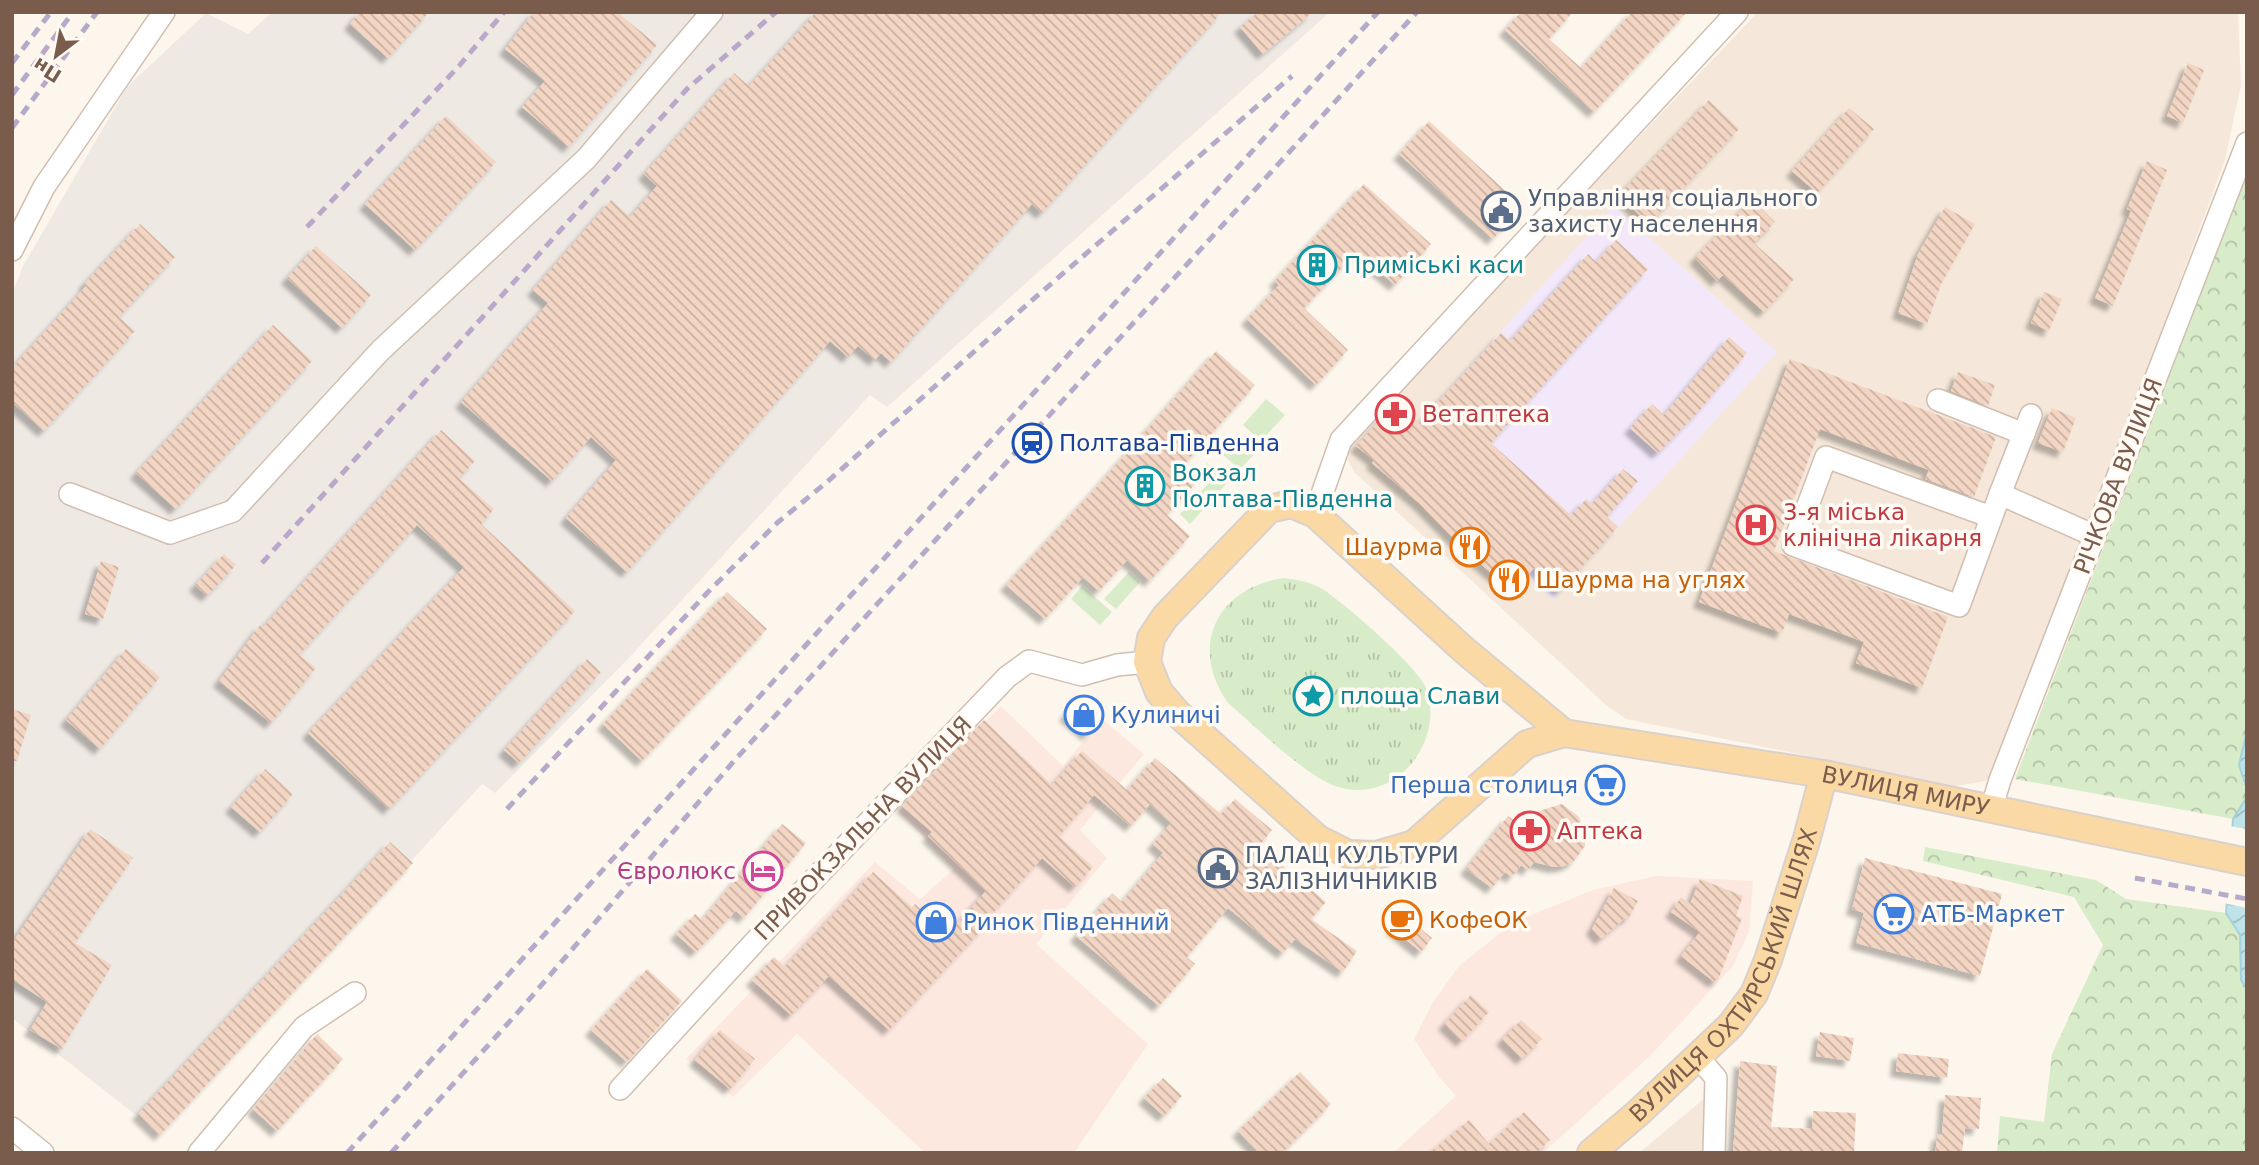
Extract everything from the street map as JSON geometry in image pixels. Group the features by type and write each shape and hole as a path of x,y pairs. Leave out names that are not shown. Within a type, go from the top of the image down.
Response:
{"main road":[{"path":"1291,504 1315,514 1464,650 1564,733 1527,744 1414,844 1377,855 1348,854 1318,839 1178,714 1159,692 1147,662 1152,638 1165,617 1269,509 1291,504"},
{"name":"ВУЛИЦЯ МИРУ","path":"1564,733 1824,774 2247,862"},
{"name":"ВУЛИЦЯ ОХТИРСЬКИЙ ШЛЯХ","path":"1591,1153 1638,1113 1731,1025 1754,994 1768,960 1807,838 1824,774"}],"street":[{"path":"12,250 44,187 164,12"},
{"path":"70,494 170,533 233,511 380,351 586,159 712,12"},
{"path":"1315,514 1341,440 1737,12"},
{"name":"РІЧКОВА ВУЛИЦЯ","path":"1990,810 2247,143"},
{"path":"1937,400 2027,425 1959,606 1793,545 1826,457 1991,517"},
{"path":"2000,494 2095,536"},
{"name":"ПРИВОКЗАЛЬНА ВУЛИЦЯ","path":"620,1089 760,936 1007,677 1029,661 1082,675 1117,665 1147,662"},
{"path":"199,1153 304,1027 355,993"},
{"path":"1698,1057 1716,1078 1714,1153"},
{"path":"12,1128 43,1153"}],"shaded area":[{"path":"272,12 1330,12 887,407 870,395 626,661 495,793 482,784 160,1134 12,1018 12,294 23,266 127,87 206,13 248,34"},
{"path":"1758,12 2238,12 2241,85 2225,160 2004,755 1990,778 1985,781 1956,786 1626,719 1606,705 1354,472 1348,460 1350,444 1361,428"},
{"path":"1614,206 1777,352 1553,600 1391,453"},
{"name":"Ринок Південний","path":"1001,706 1063,766 1102,719 1144,754 1080,830 1107,858 1036,944 1148,1044 1074,1153 925,1153 797,1034 733,1097 686,1059 875,862 920,899 954,869 896,808"},
{"path":"1656,876 1753,881 1749,932 1733,966 1652,1054 1543,1153 1393,1153 1456,1096 1439,1077 1414,1039 1433,1002 1459,966 1514,922 1593,890"},
{"path":"1706,1097 1705,1153 1639,1153"}],"green space":[{"path":"2247,166 2247,731 2239,765 2247,797 2233,819 2015,779 2196,306"},
{"path":"1266,399 1285,415 1261,441 1243,425"},
{"path":"1233,435 1254,454 1240,470 1219,451"},
{"path":"1207,463 1228,482 1190,524 1180,514 1208,484 1197,474"},
{"path":"1129,572 1140,582 1116,609 1104,599"},
{"path":"1283,578 1315,585 1324,590 1381,637 1411,667 1427,690 1430,710 1428,730 1421,749 1410,765 1396,778 1378,787 1359,790 1325,782 1296,762 1228,703 1216,682 1210,661 1210,641 1216,623 1226,607 1241,594 1260,584"},
{"path":"1082,586 1112,612 1100,625 1071,599"},
{"path":"1925,847 2096,880 2126,899 2226,913 2240,935 2241,980 2247,989 2247,1153 1997,1153 2000,1116 2044,1122 2052,1054 2103,945 2074,897 1923,861"}],"water":[{"path":"2247,731 2247,790 2239,765"},
{"path":"2247,797 2247,989 2241,980 2240,935 2226,913 2233,819"}],"pier":[{"path":"2229,826 2247,829 2247,908 2223,903"}],"building":[{"path":"360,12 429,12 388,58 350,24"},
{"path":"534,12 617,12 657,45 569,147 522,107 545,81 505,49"},
{"path":"816,12 1222,12 1042,213 1032,204 891,362 881,353 875,360 858,346 848,357 830,341 627,572 566,518 616,460 591,437 552,481 461,402 548,303 533,290 611,200 630,217 657,186 644,174 734,73 749,86"},
{"path":"1258,12 1313,12 1263,54 1240,27"},
{"path":"1521,12 1573,12 1549,39 1581,68 1632,12 1687,12 1594,112 1505,30"},
{"path":"2188,63 2204,70 2183,123 2167,116"},
{"path":"1709,100 1739,129 1649,224 1619,195"},
{"path":"1849,108 1874,129 1817,193 1792,171"},
{"path":"446,116 496,162 415,250 365,204"},
{"path":"1429,121 1522,206 1493,239 1399,154"},
{"path":"2147,161 2167,170 2113,306 2095,298 2131,211 2127,209"},
{"path":"1364,184 1431,244 1395,285 1357,252 1304,308 1348,350 1316,385 1247,319 1279,285 1275,281"},
{"path":"1752,199 1775,222 1754,243 1794,279 1764,312 1723,275 1717,281 1695,258"},
{"path":"1945,207 1975,224 1941,284 1927,324 1898,313 1918,254"},
{"path":"140,224 175,257 119,317 135,331 44,431 12,402 12,368"},
{"path":"1616,240 1648,269 1491,443 1571,515 1586,499 1592,504 1623,469 1638,481 1607,517 1618,527 1560,591 1534,568 1513,592 1356,446 1396,402 1419,423 1501,333 1510,341 1588,254 1596,262"},
{"path":"316,246 371,295 342,328 287,278"},
{"path":"2044,292 2062,299 2049,331 2031,323"},
{"path":"273,325 312,361 176,509 136,473"},
{"path":"1729,337 1747,353 1699,411 1658,453 1630,428 1652,404 1664,415"},
{"name":"Вокзал Полтава-Південна","path":"1216,351 1255,385 1181,468 1197,482 1167,515 1190,536 1150,581 1127,560 1099,591 1083,577 1045,619 1006,585"},
{"name":"3-я міська клінічна лікарня","path":"1790,359 1996,437 1974,497 1925,479 1929,470 1820,429 1774,551 1948,617 1922,688 1856,663 1864,642 1789,614 1782,633 1699,602"},
{"path":"1958,372 1995,385 1988,406 1951,391"},
{"path":"2052,408 2076,418 2063,452 2038,443"},
{"path":"441,430 475,461 459,478 494,509 481,524 575,611 389,809 308,733 464,567 417,525 299,655 316,668 271,723 219,681 260,625 263,627"},
{"path":"224,554 236,565 207,596 195,585"},
{"path":"101,561 119,567 103,619 85,614"},
{"path":"727,592 767,629 642,761 603,724"},
{"path":"126,649 160,677 100,749 66,720"},
{"path":"587,659 601,672 519,763 504,750"},
{"name":"Кулиничі","path":"1081,695 1104,715 1088,735 1065,715"},
{"path":"12,709 31,715 17,761 12,761"},
{"path":"984,720 1052,785 1082,751 1127,790 1155,758 1221,814 1235,799 1272,830 1259,846 1326,902 1311,919 1357,951 1343,972 1295,939 1283,953 1228,908 1187,957 1195,964 1159,1006 1076,936 1112,893 1122,902 1163,853 1153,844 1171,823 1150,804 1131,826 1094,795 1059,836 1093,867 1075,887 1042,858 983,924 985,926 889,1030 829,976 791,1015 752,980 774,957 785,967 873,872 912,907 915,904 947,934 986,891 928,836 932,832 902,806"},
{"path":"265,769 293,794 260,832 231,807"},
{"path":"1562,804 1579,817 1586,836 1585,846 1573,862 1554,867 1534,862 1528,870 1521,865 1512,877 1505,872 1492,888 1466,869 1508,816 1525,829 1542,810"},
{"name":"Євролюкс","path":"782,824 806,843 744,918 736,911 696,952 676,934 695,914 702,920"},
{"path":"90,829 133,858 75,943 112,965 62,1049 30,1030 47,1002 12,979 12,943"},
{"path":"390,842 413,863 160,1135 138,1114"},
{"path":"1865,858 2002,894 1980,976 1856,943 1864,913 1852,909"},
{"path":"1700,879 1743,896 1736,916 1742,918 1718,980 1713,981 1681,956 1700,932 1671,912 1681,897 1690,904"},
{"path":"1614,888 1638,901 1628,919 1625,918 1601,939 1592,929"},
{"path":"1403,914 1432,938 1421,952 1392,928"},
{"path":"647,969 682,1001 627,1062 591,1030"},
{"path":"1471,995 1489,1012 1462,1041 1444,1024"},
{"path":"1521,1020 1542,1039 1522,1059 1502,1039"},
{"path":"720,1030 755,1059 730,1089 695,1060"},
{"path":"1820,1032 1854,1038 1850,1061 1816,1056"},
{"path":"317,1034 343,1059 277,1131 253,1109"},
{"path":"1898,1053 1949,1059 1947,1078 1896,1071"},
{"path":"1740,1061 1777,1066 1771,1127 1812,1129 1813,1111 1856,1113 1854,1153 1733,1153"},
{"path":"1300,1072 1331,1104 1282,1153 1259,1153 1238,1131"},
{"path":"1163,1078 1182,1096 1164,1116 1144,1098"},
{"path":"1945,1095 1981,1098 1979,1129 1965,1128 1962,1153 1935,1153 1938,1134 1942,1135"},
{"path":"1524,1112 1550,1140 1536,1153 1429,1153 1469,1120 1489,1144"}],"railway":[{"path":"12,63 51,12"},
{"path":"12,95 73,12"},
{"path":"12,128 97,12"},
{"path":"307,227 459,66 504,12"},
{"path":"262,563 687,89 776,12"},
{"path":"347,1153 1378,12"},
{"path":"391,1153 520,1010 734,761 1417,12"},
{"path":"507,809 707,593 777,523 1292,76"},
{"path":"2135,878 2247,899"}],"place":[{"name":"Управління соціального захисту населення","path":"1501,211"},
{"name":"Приміські каси","path":"1317,265"},
{"name":"Ветаптека","path":"1395,414"},
{"name":"Полтава-Південна","path":"1032,443"},
{"name":"Вокзал Полтава-Південна","path":"1145,486"},
{"name":"3-я міська клінічна лікарня","path":"1756,525"},
{"name":"Шаурма","path":"1470,547"},
{"name":"Шаурма на углях","path":"1509,580"},
{"name":"площа Слави","path":"1313,696"},
{"name":"Кулиничі","path":"1084,715"},
{"name":"Перша столиця","path":"1605,785"},
{"name":"Аптека","path":"1530,831"},
{"name":"ПАЛАЦ КУЛЬТУРИ ЗАЛIЗНИЧНИКIВ","path":"1218,868"},
{"name":"Євролюкс","path":"763,871"},
{"name":"АТБ-Маркет","path":"1894,914"},
{"name":"КофеОК","path":"1402,920"},
{"name":"Ринок Південний","path":"936,922"}]}
